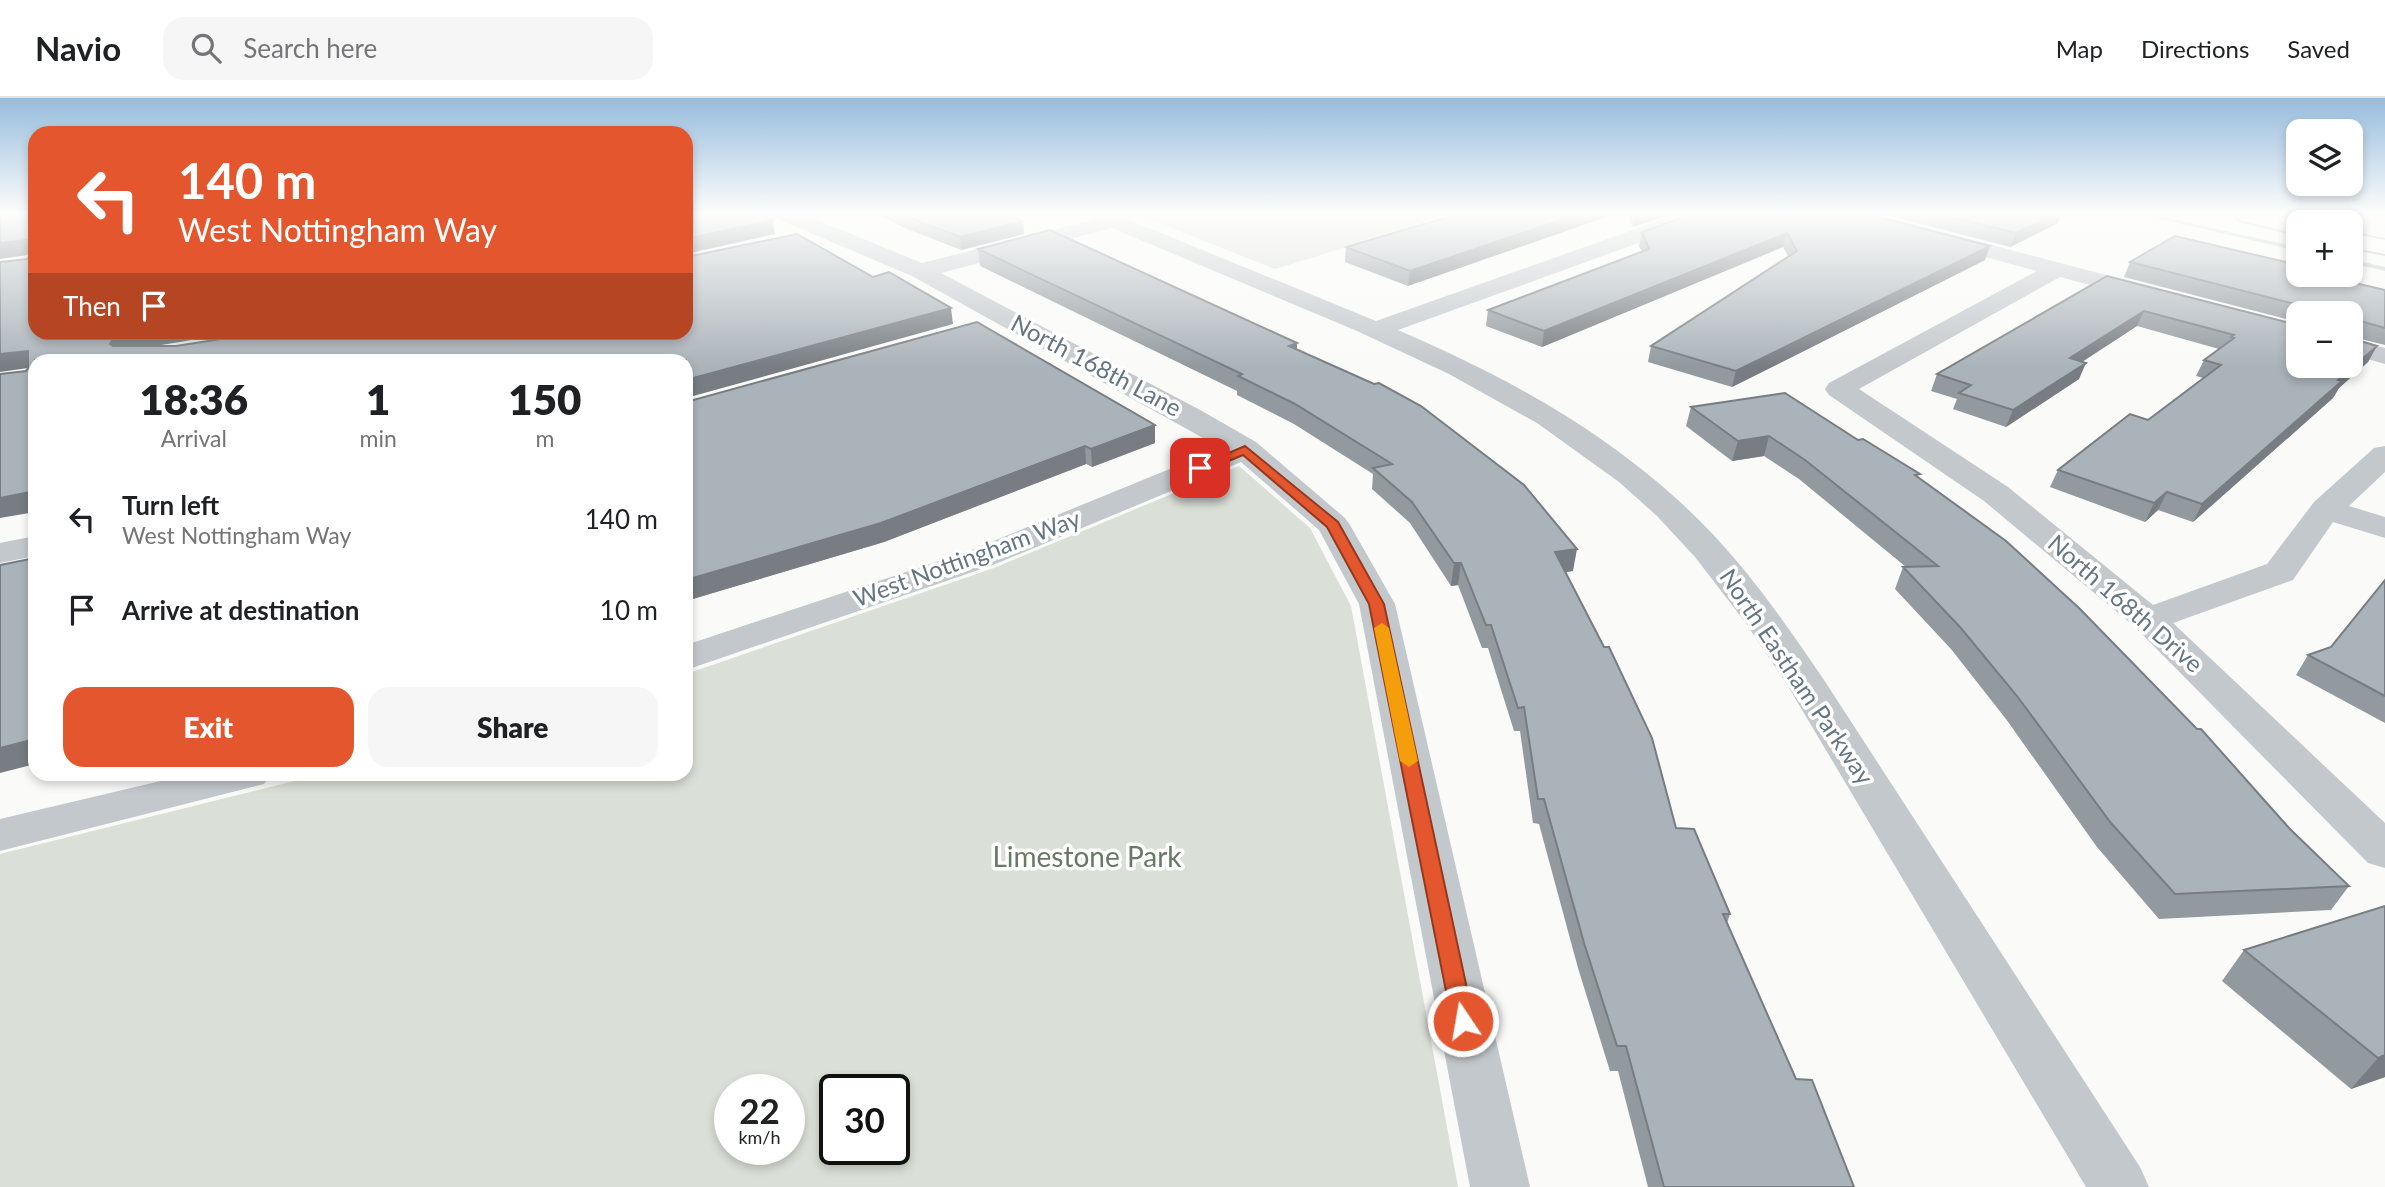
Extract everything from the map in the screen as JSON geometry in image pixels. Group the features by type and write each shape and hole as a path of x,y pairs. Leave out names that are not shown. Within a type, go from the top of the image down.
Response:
{"street":[{"name":"North 168th Lane","path":"909,266 1192,416 1245,449 1333,524 1377,604 1500,1187"},
{"path":"920,271 938,266"},
{"name":"North Eastham Parkway","path":"1222,266 1376,330 1488,382 1549,416 1624,470 1706,546 1761,616 1806,682 2119,1187"},
{"path":"1376,330 1554,266"},
{"path":"2046,266 2178,301"},
{"name":"North 168th Drive","path":"2058,269 1839,389 1996,494 2148,619 2385,851"},
{"path":"968,330 1008,318"},
{"path":"2363,350 2385,356"},
{"name":"West Nottingham Way","path":"693,655 981,558 1245,449"},
{"path":"2148,619 2280,572 2326,509 2385,455"},
{"path":"2326,509 2385,528"},
{"path":"0,553 28,547"},
{"path":"0,835 220,781"}],"green space":[{"name":"Limestone Park","path":"1239,466 1310,528 1351,606 1458,1187 0,1187 0,854 294,781 693,781 693,672 994,568"}],"building":[{"path":"0,266 28,266 28,340 113,340 110,344 113,346 176,346 214,340 693,340 693,266 853,266 873,277 889,272 951,308 693,378 693,354 28,354 28,351 0,354"},
{"path":"1014,266 1128,266 1297,343 1289,346 1374,384 1379,383 1421,406 1524,485 1577,549 1555,552 1604,647 1609,647 1652,738 1676,828 1694,829 1730,914 1723,914 1796,1079 1812,1080 1854,1187 1664,1187 1626,1046 1617,1046 1584,943 1544,799 1538,799 1524,707 1518,708 1491,625 1486,625 1461,563 1454,563 1412,502 1373,468 1392,464 1295,404 1238,376 1242,374"},
{"path":"1396,266 1425,266 1410,271"},
{"path":"1605,266 1706,266 1544,331 1488,310"},
{"path":"1774,266 1950,266 1736,371 1651,346"},
{"path":"2145,266 2286,266 2286,287 2363,287 2363,285 2385,290 2385,328 2363,322 2363,301 2286,302"},
{"path":"2107,276 2286,322 2286,378 2340,378 2338,380 2342,381 2202,504 2167,492 2154,503 2058,470 2130,414 2148,420 2221,365 2204,360 2234,338 2231,337 2234,335 2144,311 2070,358 2086,363 2013,410 1959,393 1971,385 1937,374"},
{"path":"977,322 1155,425 1091,449 1085,446 881,523 693,578 693,400"},
{"path":"2363,342 2377,346 2363,358"},
{"path":"28,368 28,492 0,498 0,374 26,371"},
{"path":"1785,393 1858,440 1863,439 1920,474 1915,475 2006,541 2079,608 2197,729 2201,729 2289,828 2349,886 2175,894 2111,823 2017,696 1960,627 1903,567 1938,566 1805,460 1769,436 1738,441 1691,407"},
{"path":"28,559 28,741 0,748 0,565"},
{"path":"2385,580 2385,696 2308,655 2331,647"},
{"path":"2385,906 2385,1055 2378,1058 2244,950"}],"waterway":[{"path":"2371,266 2385,269"}],"slow traffic":[{"path":"1382,628 1409,761"}],"route":[{"path":"1200,468 1245,449 1333,524 1377,604 1463,1021"}]}
